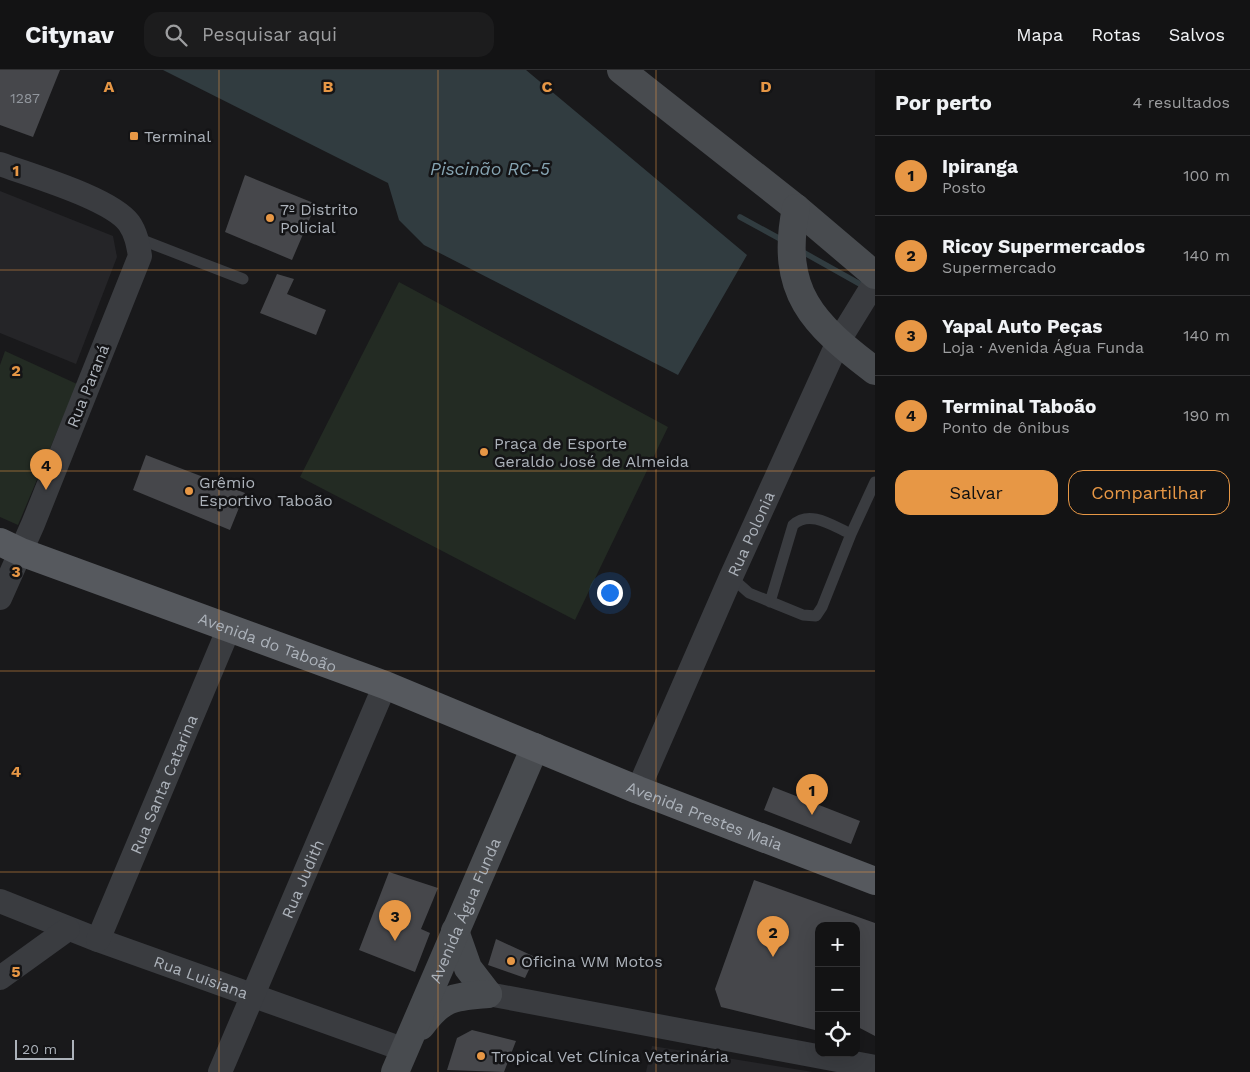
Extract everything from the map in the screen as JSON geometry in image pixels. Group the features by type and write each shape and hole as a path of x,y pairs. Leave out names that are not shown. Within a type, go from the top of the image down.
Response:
{"main road":[{"name":"Avenida do Taboão","path":"11,547 385,685 535,748"},
{"name":"Avenida Prestes Maia","path":"535,748 638,790 875,881"}],"street":[{"path":"621,70 796,208 875,275"},
{"path":"0,164 111,207 128,222 138,247"},
{"path":"796,208 791,229 793,263 800,295 815,319 838,342 875,371"},
{"name":"Rua Paraná","path":"0,598 11,547 138,247"},
{"name":"Rua Polonia","path":"638,790 731,577 838,342 875,282"},
{"name":"Rua Santa Catarina","path":"98,940 229,628"},
{"name":"Rua Judith","path":"220,1072 251,995 385,685"},
{"name":"Avenida Água Funda","path":"400,1061 535,748"},
{"name":"Rua Luisiana","path":"0,901 68,929 251,995 400,1061"},
{"path":"0,978 68,929"},
{"path":"455,931 468,968 488,994"},
{"path":"400,1061 430,1014 450,997 488,994 875,1067"}],"lane":[{"path":"138,247 243,279"},
{"path":"731,577 749,593 804,615 816,616 822,607 851,534 874,489"},
{"path":"770,602 793,525 798,521 812,517 851,534"}],"shaded area":[{"path":"0,191 113,236 117,257 76,364 0,333"},
{"name":"Praça de Esporte Geraldo José de Almeida","path":"399,282 668,427 575,620 300,477"},
{"path":"5,351 77,384 18,525 0,517 0,365"},
{"path":"652,1046 813,1072 646,1072"}],"water":[{"name":"Piscinão RC-5","path":"163,70 526,70 747,255 678,375 424,245 399,220 388,183"}],"building":[{"path":"0,70 60,70 33,137 0,125"},
{"name":"7º Distrito Policial","path":"245,175 316,204 292,260 225,232"},
{"path":"277,274 294,279 287,294 326,310 316,335 260,313"},
{"name":"Grêmio Esportivo Taboão","path":"146,455 245,493 230,530 133,490"},
{"path":"773,787 860,821 851,844 764,810"},
{"path":"389,872 438,888 421,929 430,933 415,972 359,950"},
{"path":"754,880 875,923 875,1036 860,1028 860,922 815,922 815,1030 721,1007 715,989"},
{"name":"Oficina WM Motos","path":"496,939 535,957 525,978 488,965"},
{"name":"Tropical Vet Clínica Veterinária","path":"472,1030 516,1041 504,1072 447,1070 457,1038"}],"waterway":[{"path":"740,217 784,241"},
{"path":"801,251 867,288"}],"place":[{"name":"Terminal","path":"134,136"},
{"name":"7º Distrito Policial","path":"270,218"},
{"name":"Praça de Esporte Geraldo José de Almeida","path":"484,452"},
{"name":"Terminal Taboão","path":"46,490"},
{"name":"Grêmio Esportivo Taboão","path":"189,491"},
{"name":"Ipiranga","path":"812,815"},
{"name":"Yapal Auto Peças","path":"395,941"},
{"name":"Ricoy Supermercados","path":"773,957"},
{"name":"Oficina WM Motos","path":"511,961"},
{"name":"Tropical Vet Clínica Veterinária","path":"481,1056"}]}
